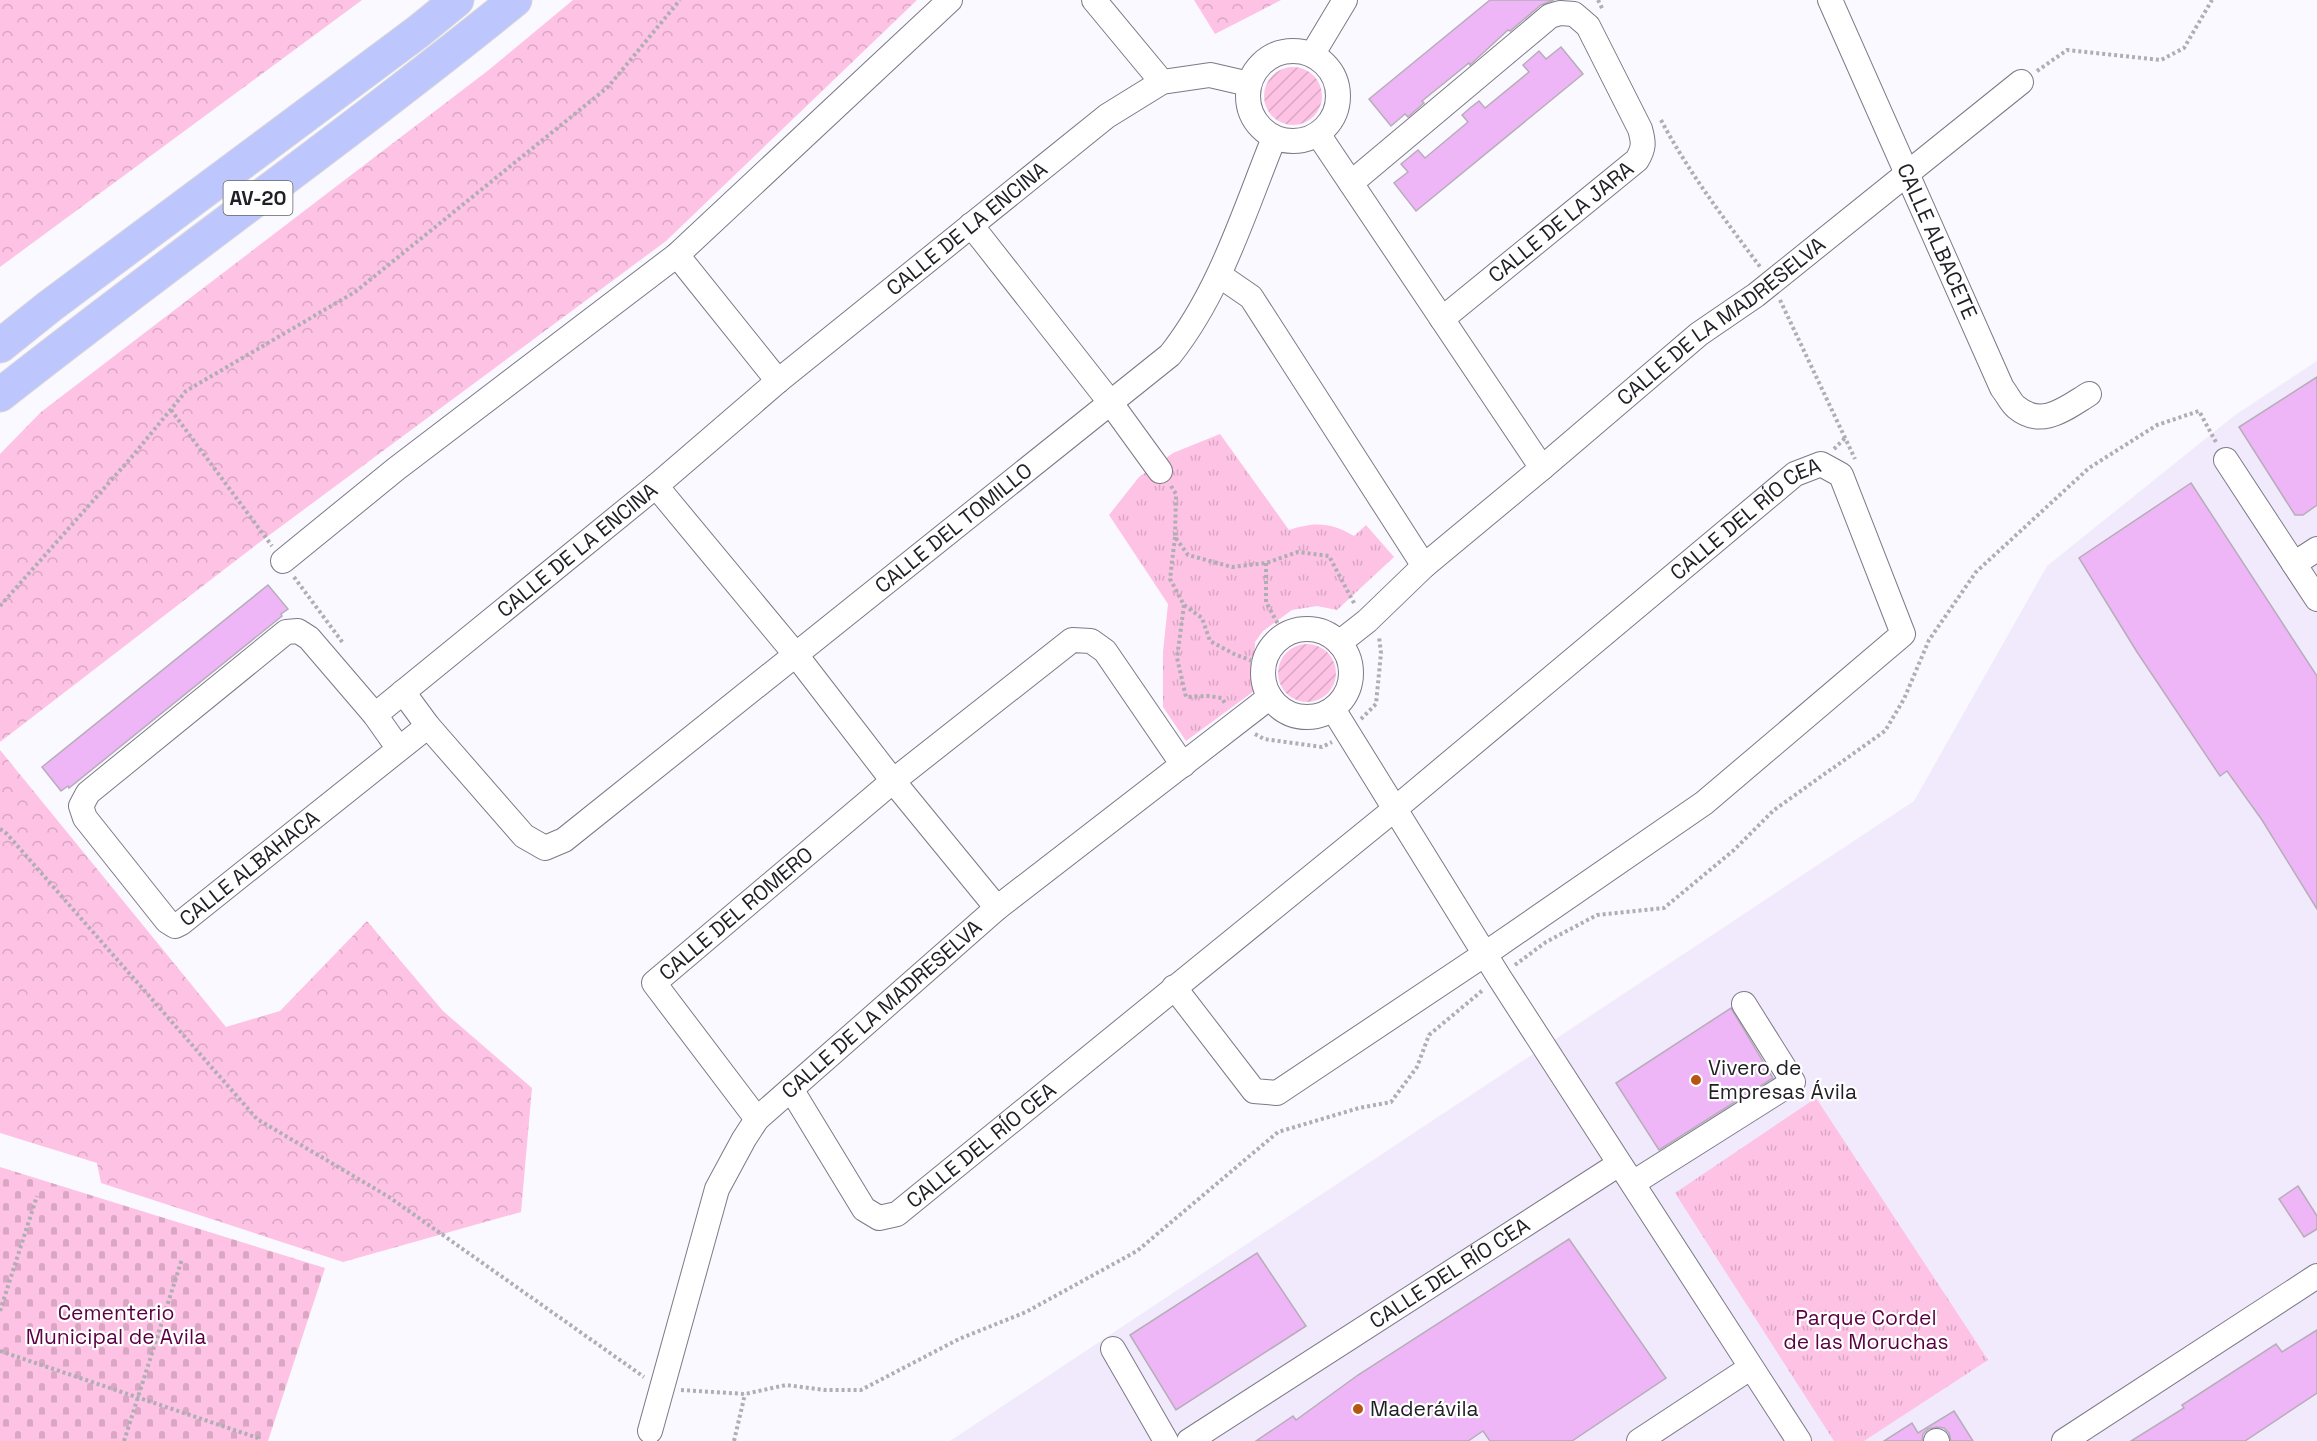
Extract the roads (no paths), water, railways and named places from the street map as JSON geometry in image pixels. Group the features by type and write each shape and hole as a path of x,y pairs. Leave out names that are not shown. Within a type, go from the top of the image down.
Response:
{"highway":[{"name":"AV-20","path":"0,346 457,0"},
{"name":"AV-20","path":"0,395 98,318 440,61 515,0"}],"street":[{"path":"283,561 396,469 677,255 950,0"},
{"path":"1094,0 1162,82"},
{"path":"1312,55 1345,0"},
{"name":"CALLE ALBACETE","path":"1830,0 2002,388 2016,407 2031,415 2053,416 2089,394"},
{"name":"CALLE DE LA JARA","path":"1351,183 1550,16 1560,13 1574,14 1588,26 1640,129 1644,144 1643,150 1637,160 1442,319"},
{"path":"1286,51 1300,51 1312,55 1328,68 1337,86 1338,99 1335,112 1318,134 1304,140 1289,141 1274,138 1263,131 1252,115 1248,97 1249,84 1254,72 1263,62 1286,51"},
{"name":"CALLE DE LA ENCINA","path":"375,715 656,486 778,381 1107,116 1162,82 1210,75 1249,84"},
{"name":"CALLE DE LA MADRESELVA","path":"1340,643 1367,621 1424,566 1699,334 1756,295 2021,82"},
{"path":"1318,134 1542,468"},
{"name":"CALLE DEL TOMILLO","path":"428,726 524,836 545,848 564,840 1170,355 1188,332 1219,275 1274,138"},
{"path":"971,225 1110,402 1160,471"},
{"path":"677,255 778,381"},
{"path":"1219,275 1251,297 1424,566"},
{"path":"2226,460 2317,599"},
{"name":"CALLE DEL RÍO CEA","path":"791,1089 864,1209 879,1218 897,1214 1174,987 1396,808 1795,474 1821,464 1841,475 1903,634 1704,803 1485,954 1276,1093 1254,1091 1174,987"},
{"path":"656,486 796,655 893,781 997,908"},
{"path":"2294,564 2317,549"},
{"path":"1298,629 1313,629 1328,634 1340,643 1351,670 1350,685 1343,698 1333,709 1320,716 1306,718 1292,715 1270,698 1265,687 1263,665 1267,653 1284,635 1298,629"},
{"name":"CALLE ALBAHACA","path":"375,715 309,638 298,631 286,632 88,793 81,806 85,818 167,921 175,926 428,726"},
{"name":"CALLE DEL ROMERO","path":"758,1119 654,983 893,781 1072,640 1091,641 1105,651 1183,765"},
{"path":"403,692 428,726"},
{"name":"CALLE DE LA MADRESELVA","path":"650,1431 717,1189 744,1138 758,1119 997,908 1270,698"},
{"path":"1333,709 1485,954 1750,1368 1800,1441"},
{"path":"375,715 399,749"},
{"name":"CALLE DEL RÍO CEA","path":"1189,1441 1626,1173 1793,1082 1744,1004"},
{"path":"2064,1441 2317,1276"},
{"path":"1113,1349 1166,1441"},
{"path":"1639,1441 1750,1368"}],"place":[{"name":"Vivero de Empresas Ávila","path":"1696,1080"},
{"name":"Maderávila","path":"1358,1409"}],"park label":[{"name":"Cementerio Municipal de Avila","path":"116,1325"},
{"name":"Parque Cordel de las Moruchas","path":"1866,1330"}]}
